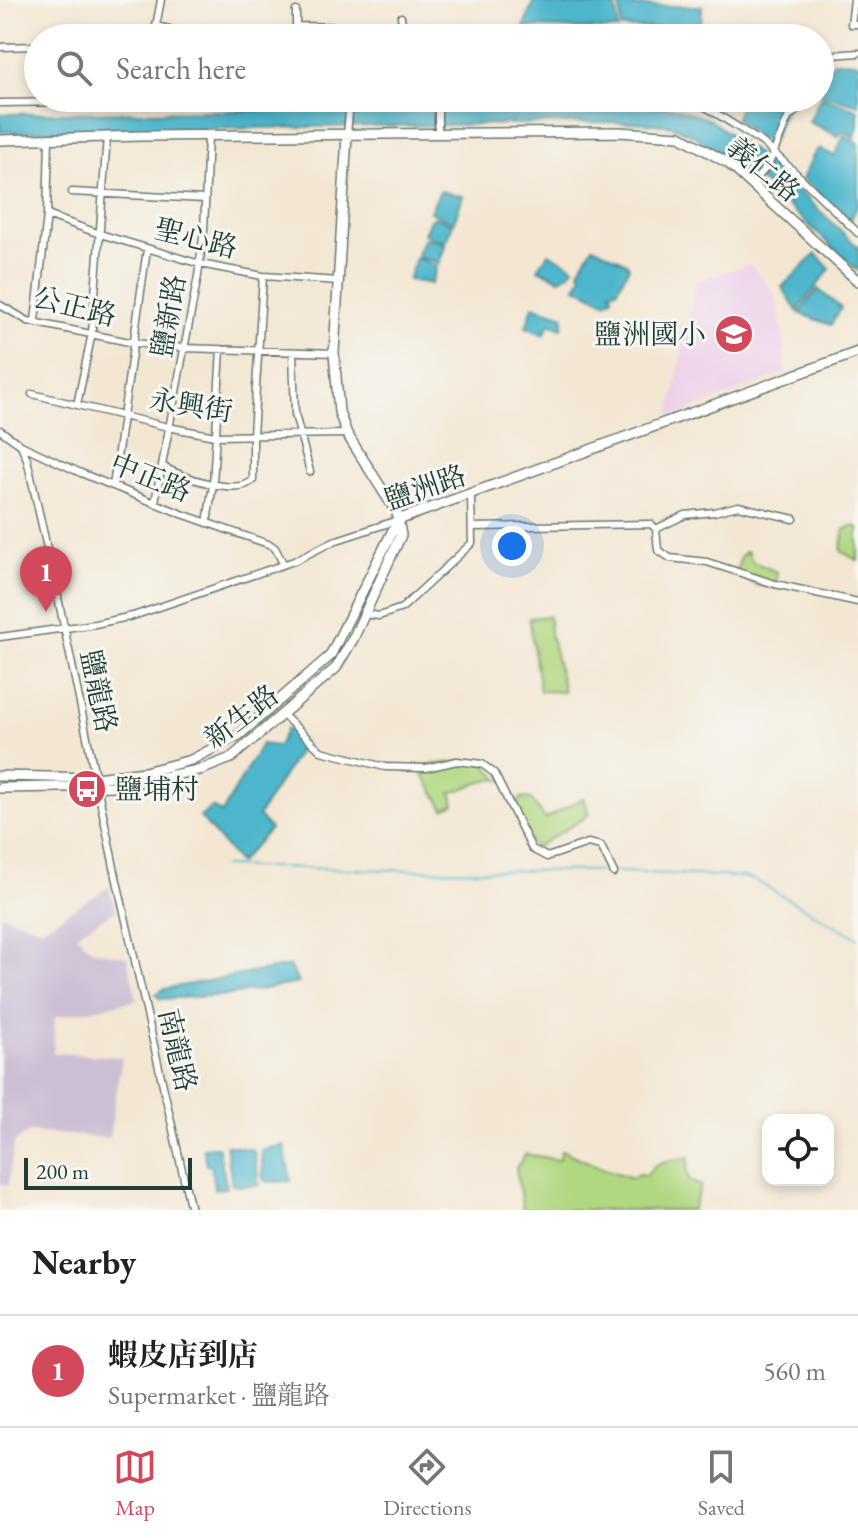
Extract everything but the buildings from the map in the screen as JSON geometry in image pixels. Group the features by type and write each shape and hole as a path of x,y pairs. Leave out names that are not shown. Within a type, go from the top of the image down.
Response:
{"street":[{"path":"156,24 161,0"},
{"path":"854,0 851,24 858,24"},
{"path":"296,11 296,24"},
{"path":"401,17 402,24"},
{"path":"0,47 24,46"},
{"path":"834,56 858,53"},
{"path":"0,103 24,103"},
{"path":"349,112 334,353 339,412 347,434 397,513 398,520"},
{"path":"438,112 438,131"},
{"path":"714,112 763,143 858,233"},
{"path":"754,181 768,166 788,118 794,112"},
{"name":"義仁路","path":"0,140 348,131 618,132 680,136 754,181 858,281"},
{"name":"鹽新路","path":"155,502 200,264 208,136"},
{"path":"77,405 92,333 107,137"},
{"path":"35,321 47,215 49,139"},
{"path":"72,192 204,199"},
{"name":"聖心路","path":"47,215 200,264 263,276 339,281"},
{"path":"113,486 147,249"},
{"path":"162,466 213,484 243,486 253,480 263,276"},
{"name":"公正路","path":"0,305 28,321 134,343 185,348 334,353"},
{"path":"207,523 213,484 221,349"},
{"path":"293,352 294,404 310,472"},
{"name":"鹽洲路","path":"0,637 133,616 294,561 334,541 858,352"},
{"name":"永興街","path":"32,394 215,436 347,434"},
{"name":"中正路","path":"0,430 21,445 113,486 271,545 283,563"},
{"name":"鹽龍路","path":"21,445 27,459 56,588 121,900"},
{"path":"364,614 379,616 402,608 472,543 471,494"},
{"path":"656,529 685,515 738,506 794,519"},
{"name":"新生路","path":"0,776 119,786 218,764 231,758 336,668 401,535 398,520"},
{"name":"新生路","path":"0,788 96,782 145,772 191,760 239,735 330,656 398,520"},
{"path":"473,527 651,524 656,529 658,550 670,558 707,562 775,584 858,602"},
{"path":"281,713 321,751 385,767 426,768 457,761 482,764 494,773 532,849 547,857 588,843 601,846 614,873"},
{"name":"南龍路","path":"121,900 191,1210"}],"shaded area":[{"name":"鹽洲國小","path":"750,264 776,295 785,347 785,373 669,418 696,282"},
{"path":"109,887 116,910 76,934 92,950 127,957 137,1000 55,1017 53,1053 122,1057 109,1138 28,1132 14,1143 8,1185 0,1184 0,914 41,929"}],"green space":[{"path":"858,527 858,561 841,551 844,530"},
{"path":"747,551 753,562 777,572 776,588 756,585 736,573 741,556"},
{"path":"549,616 564,692 540,691 529,618"},
{"path":"464,761 484,763 500,780 483,782 451,793 455,804 444,809 418,766"},
{"path":"521,798 531,799 545,819 583,798 589,813 535,848 524,831 516,806"},
{"path":"561,1150 633,1178 638,1174 647,1175 660,1163 689,1157 689,1180 701,1186 692,1210 523,1210 516,1168 526,1154 559,1160"}],"water":[{"path":"534,0 554,5 616,6 618,24 525,24"},
{"path":"620,6 702,6 701,24 621,24"},
{"path":"834,62 858,62 858,105 834,97"},
{"path":"834,101 858,110 855,137 844,131 838,136 809,122 814,112 834,112"},
{"path":"687,112 710,120 770,164 858,247 858,271 767,186 695,136 673,126 636,122 0,132 0,114"},
{"path":"738,112 784,112 769,145 735,120"},
{"path":"844,135 858,142 858,204 850,222 802,179 815,152 820,149 835,156"},
{"path":"440,191 463,196 454,222 430,212"},
{"path":"435,217 453,224 446,242 424,234 430,220"},
{"path":"423,239 446,244 439,263 417,255"},
{"path":"593,246 627,263 629,267 617,290 611,291 613,297 606,302 576,287 582,276 579,270"},
{"path":"549,253 574,267 570,273 560,279 538,269"},
{"path":"816,254 830,269 797,311 782,287"},
{"path":"416,258 437,266 431,284 408,280"},
{"path":"818,289 841,308 831,325 799,313"},
{"path":"533,306 564,316 562,328 549,324 544,335 526,327"},
{"path":"287,728 304,743 258,816 270,829 239,863 200,817 212,807 222,813 261,744 278,746"},
{"path":"289,966 299,983 229,995 160,999 156,994 164,989"},
{"path":"226,1145 254,1150 259,1185 232,1184"},
{"path":"284,1145 291,1181 267,1182 263,1179 261,1150"},
{"path":"218,1147 227,1188 214,1189 211,1166 206,1165 203,1148"}],"waterway":[{"path":"223,866 596,871 743,877 754,880 858,938"}],"place":[{"name":"鹽洲國小","path":"734,334"},
{"name":"蝦皮店到店","path":"46,612"},
{"name":"鹽埔村","path":"87,789"}]}
